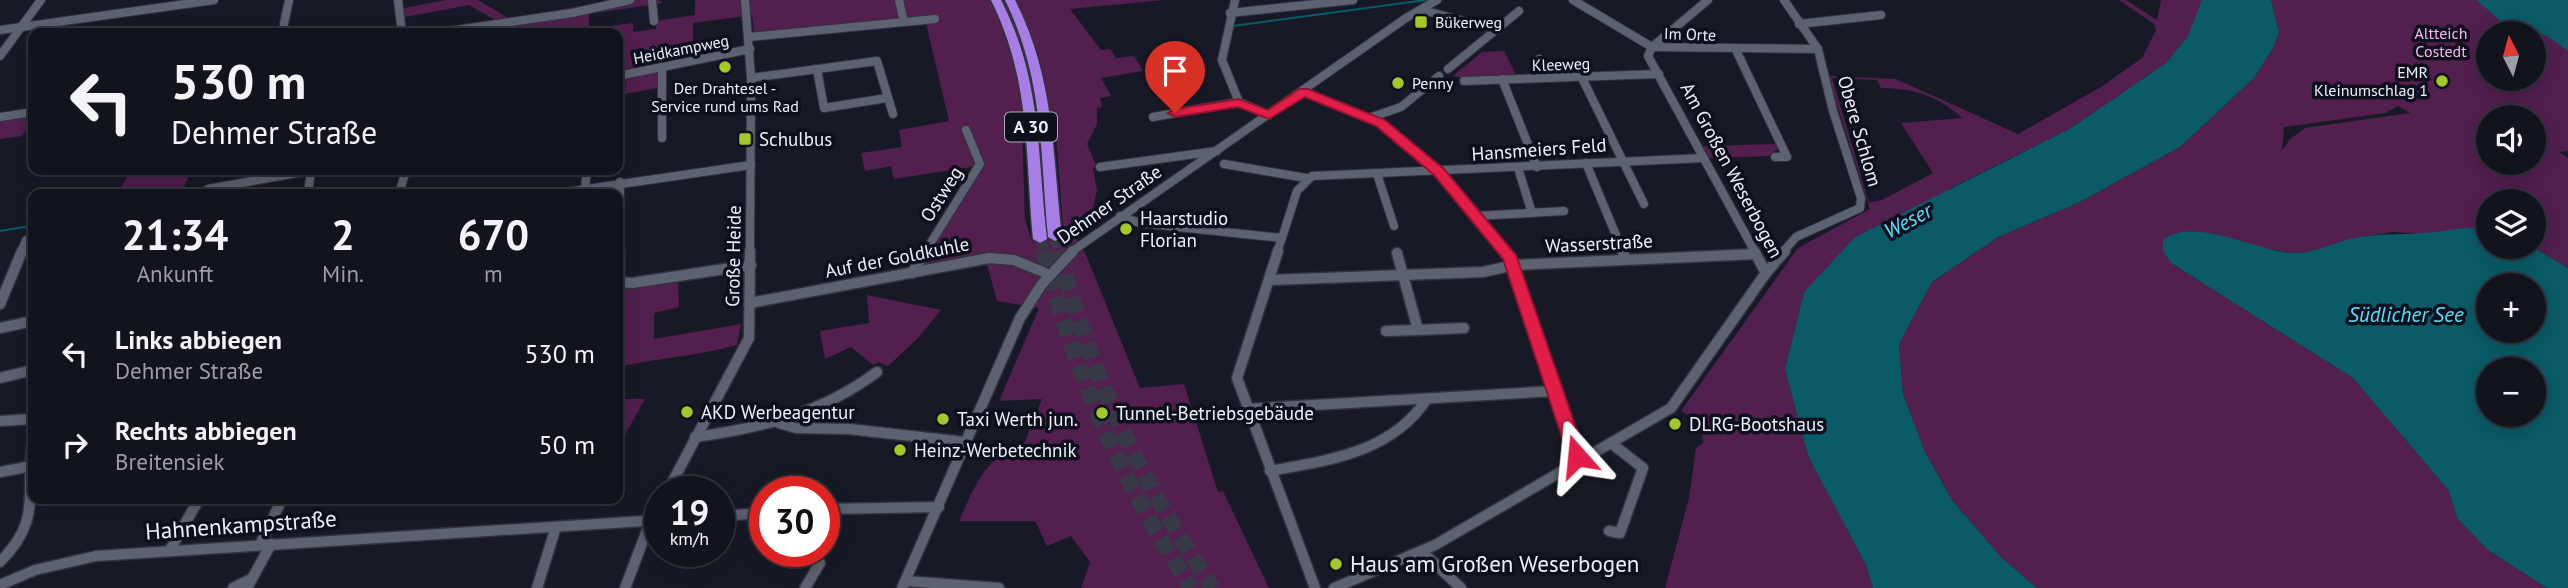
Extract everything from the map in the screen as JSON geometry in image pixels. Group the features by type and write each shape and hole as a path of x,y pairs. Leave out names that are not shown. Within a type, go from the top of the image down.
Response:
{"highway":[{"name":"A 30","path":"996,0 1021,51 1027,79 1041,239"},
{"name":"A 30","path":"1010,0 1028,34 1040,74 1055,237"}],"street":[{"path":"0,56 41,0"},
{"path":"0,30 214,0"},
{"path":"284,24 289,0"},
{"path":"398,0 401,28"},
{"path":"473,28 572,13 630,0"},
{"path":"652,0 654,21"},
{"name":"Große Heide","path":"675,476 748,338 751,265 751,78 745,0"},
{"path":"900,0 904,22"},
{"path":"1235,0 1230,12 1222,60 1239,103"},
{"path":"1230,12 1353,0"},
{"name":"Dehmer Straße","path":"904,584 1020,318 1048,274 1077,246 1377,41 1413,20 1437,0"},
{"name":"Im Orte","path":"1573,0 1652,47 1818,49"},
{"name":"Obere Schlom","path":"1766,273 1796,237 1860,208 1861,198 1833,111 1818,49 1784,0"},
{"path":"1652,47 1704,1"},
{"path":"1422,10 1499,30"},
{"path":"1448,69 1519,11"},
{"path":"1799,24 1881,15"},
{"path":"749,37 935,19"},
{"name":"Am Großen Weserbogen","path":"1334,588 1421,551 1671,408 1766,273 1648,55 1652,47"},
{"name":"Heidkampweg","path":"623,75 750,50"},
{"path":"1736,50 1787,157 1774,157"},
{"path":"1539,59 1549,78"},
{"path":"751,78 877,61 893,114"},
{"path":"662,67 662,138"},
{"path":"817,69 824,108 887,98"},
{"name":"Kleeweg","path":"1464,81 1659,74"},
{"path":"1368,118 1401,107 1439,76"},
{"path":"1582,78 1644,204"},
{"path":"1502,79 1537,167"},
{"path":"1304,92 1381,123 1439,172 1514,265 1577,456 1582,458"},
{"path":"1153,117 1239,103 1269,115"},
{"path":"0,117 28,113"},
{"name":"Ostweg","path":"912,273 980,164 966,130"},
{"path":"1100,167 1217,150"},
{"name":"Hansmeiers Feld","path":"1224,164 1307,178 1703,158"},
{"path":"1586,163 1626,260"},
{"path":"580,189 751,165"},
{"path":"1518,168 1532,213"},
{"path":"1377,174 1394,226"},
{"path":"208,189 264,175"},
{"path":"585,188 586,175"},
{"path":"1307,178 1297,191 1237,378 1315,588"},
{"path":"620,182 620,189"},
{"path":"1475,216 1564,211"},
{"path":"1120,216 1140,223 1282,238"},
{"path":"0,304 26,240"},
{"path":"1397,253 1418,330"},
{"name":"Wasserstraße","path":"1269,280 1483,272 1514,265 1756,254"},
{"name":"Auf der Goldkuhle","path":"750,303 1000,257 1012,257 1032,270 1048,274"},
{"path":"623,283 751,265"},
{"path":"0,328 28,322"},
{"path":"1387,331 1464,328"},
{"path":"0,378 28,371"},
{"path":"695,437 779,423 858,387 877,372"},
{"path":"1247,410 1555,391"},
{"path":"1270,471 1376,444 1420,414 1427,399"},
{"path":"0,421 28,419"},
{"path":"779,423 796,428 849,429 965,442"},
{"path":"1609,531 1620,533 1643,468 1611,443"},
{"path":"0,472 28,467"},
{"path":"0,562 19,545 29,526 30,504"},
{"path":"170,550 195,504"},
{"path":"233,588 249,584 280,504"},
{"path":"840,508 939,507"},
{"name":"Hahnenkampstraße","path":"1,581 67,560 170,550 644,521"},
{"path":"537,588 556,527"},
{"path":"625,588 644,545"},
{"path":"1421,551 1461,588"},
{"path":"805,588 818,567"},
{"path":"904,584 999,588"}],"green space":[{"path":"446,0 478,0 510,19 612,0 659,0 663,3 589,14 589,28 485,28 504,25 469,5 405,17 404,8"},
{"path":"695,0 1164,0 1070,9 1101,50 1110,49 1116,58 1134,56 1143,71 1101,78 1111,96 1100,98 1102,107 1097,108 1097,124 1087,144 1097,167 1093,168 1097,190 1093,208 1105,218 1076,238 1086,255 1140,388 1184,384 1218,492 1223,491 1269,588 1081,588 1090,562 1071,536 1047,546 1035,521 959,521 976,484 991,463 1012,447 1025,442 1042,399 999,401 1039,308 997,301 985,257 910,271 977,166 894,179 891,166 865,171 861,153 902,147 899,130 949,121 925,19 754,35 752,15 693,23 693,60 623,73 623,28 596,28 633,23 633,32 656,29 656,21 695,15","holes":["1055,123 1064,238 1032,241 1025,220 1022,126"]},
{"path":"2119,0 2126,0 2157,20 2161,0 2202,0 2203,4 2188,36 2166,63 2071,128 1951,188 1804,292 1785,369 1808,456 1866,565 1873,588 1665,588 1689,498 1696,448 1703,443 1701,423 1681,411 1798,248 1870,209 1828,76 1896,79 2018,134 2101,87 2142,58 2156,30 2154,24","holes":["1832,78 1877,80 1881,88 1914,92 1934,99 1962,118 1901,123 1933,173 1882,200 1869,203"]},
{"name":"Altteich Costedt","path":"2271,0 2568,0 2568,151 2559,152 2568,158 2568,268 2546,255 2546,189 2476,189 2476,230 2420,234 2393,232 2355,238 2315,251 2292,253 2242,244 2215,234 2163,240 2163,251 2171,263 2353,378 2449,491 2457,518 2488,550 2547,588 2037,588 2002,558 1952,500 1925,452 1903,394 1899,344 1932,282 1998,237 2078,203 2180,147 2254,78 2273,48 2279,32","holes":["2398,106 2410,113 2305,128 2290,139 2282,151 2284,127 2385,113"]},
{"path":"1504,51 1517,77 1468,79 1453,76 1482,52"},
{"path":"657,69 657,88 625,94 626,76"},
{"path":"28,116 28,127 22,136 0,139 0,120"},
{"path":"1776,144 1779,148 1768,156 1710,158 1702,146"},
{"path":"128,175 189,175 183,189 120,189"},
{"path":"266,177 265,181 223,189 199,189"},
{"path":"678,277 679,307 654,313 654,339 741,324 737,345 623,366 623,286"},
{"path":"867,295 941,310 918,338 888,366 878,362 873,365 851,347 825,359 820,331 869,323"},
{"path":"623,399 645,399 623,438"}],"water":[{"name":"Weser","path":"2202,0 2271,0 2279,32 2273,48 2254,78 2180,147 2078,203 1998,237 1932,282 1899,344 1903,394 1925,452 1952,500 2002,558 2037,588 1873,588 1866,565 1808,456 1785,369 1804,292 1855,237 2071,128 2166,63 2188,36"},
{"path":"2476,0 2568,0 2568,51 2546,36 2546,21 2501,21"},
{"name":"Südlicher See","path":"2476,228 2476,259 2546,259 2546,255 2568,268 2568,588 2547,588 2488,550 2457,518 2449,491 2353,378 2171,263 2163,251 2163,240 2176,234 2191,232 2208,233 2292,253 2308,252 2364,236"}],"waterway":[{"path":"1233,26 1426,0"},
{"path":"0,231 28,226"}],"tunnel":[{"path":"1055,237 1059,252"},
{"path":"1040,239 1044,252"},
{"path":"1043,251 1070,342 1103,426 1142,506 1191,588"},
{"path":"1059,251 1087,342 1121,426 1162,507 1213,588"}],"place":[{"name":"Bükerweg","path":"1421,22"},
{"name":"Der Drahtesel - Service rund ums Rad","path":"725,67"},
{"name":"EMR Kleinumschlag 1","path":"2442,81"},
{"name":"Penny","path":"1398,83"},
{"name":"Schulbus","path":"745,139"},
{"name":"Haarstudio Florian","path":"1126,229"},
{"name":"AKD Werbeagentur","path":"687,412"},
{"name":"Tunnel-Betriebsgebäude","path":"1102,413"},
{"name":"Taxi Werth jun.","path":"943,419"},
{"name":"DLRG-Bootshaus","path":"1675,424"},
{"name":"Heinz-Werbetechnik","path":"900,450"},
{"name":"Haus am Großen Weserbogen","path":"1336,564"}],"route":[{"path":"1175,113 1239,103 1269,115 1304,92 1381,123 1439,172 1511,258 1577,456"}]}
